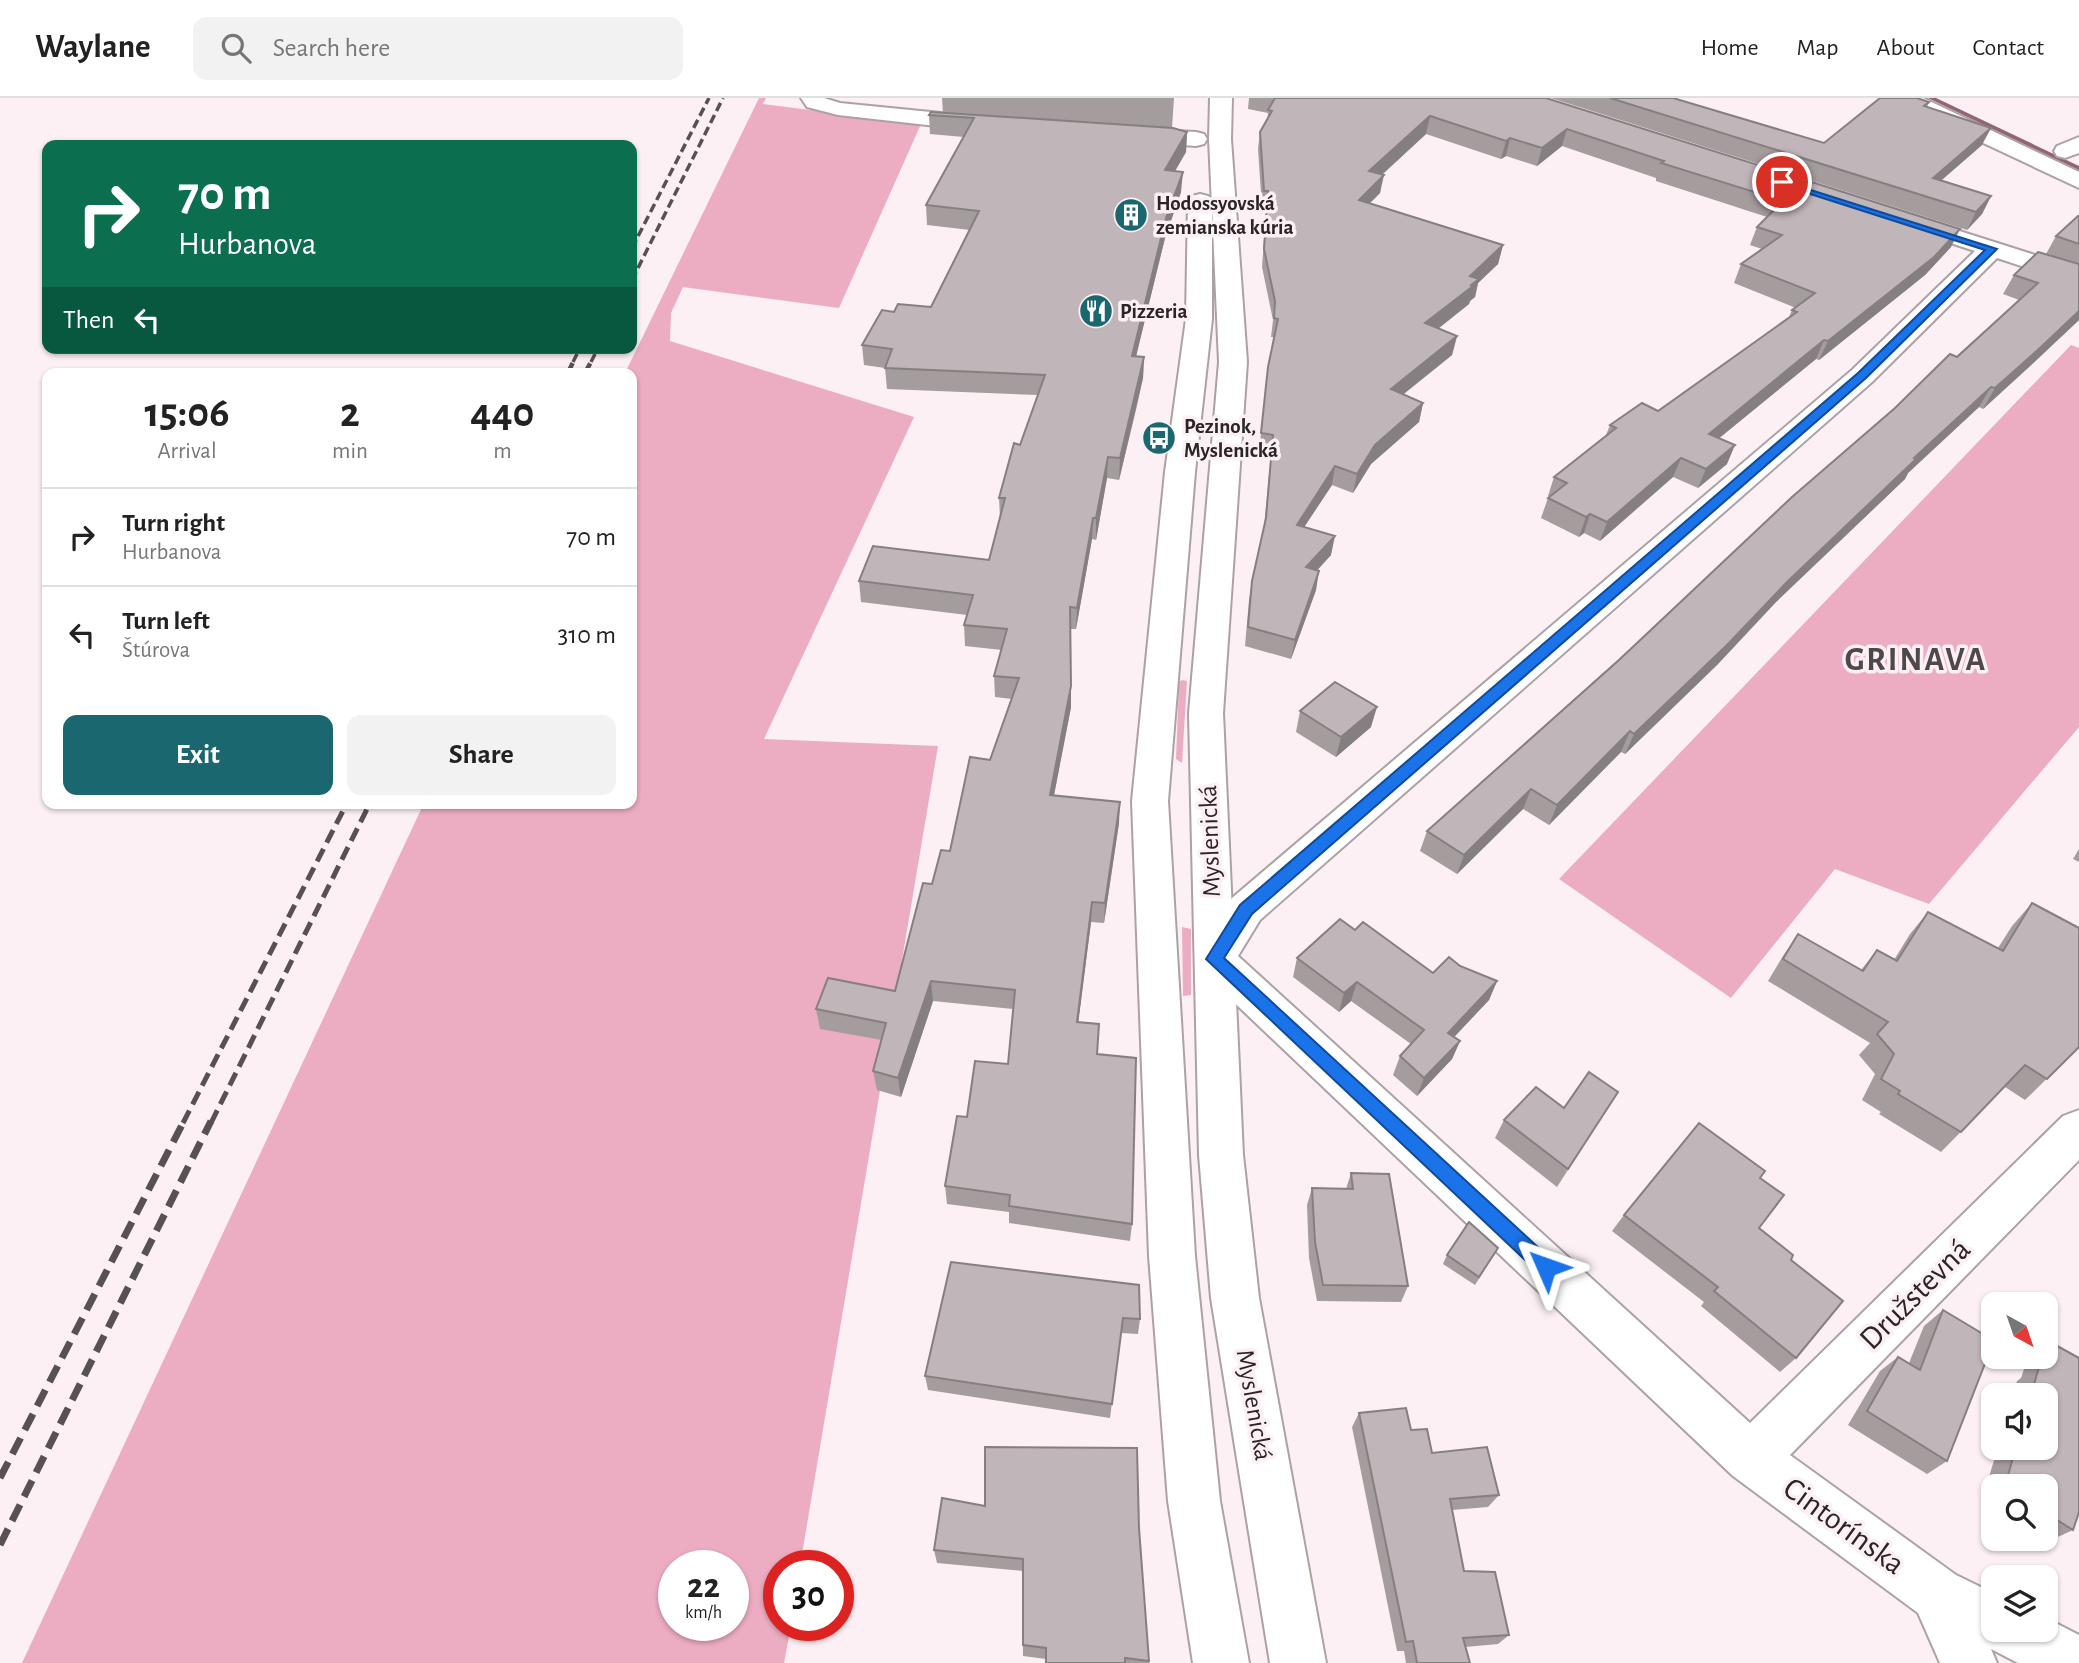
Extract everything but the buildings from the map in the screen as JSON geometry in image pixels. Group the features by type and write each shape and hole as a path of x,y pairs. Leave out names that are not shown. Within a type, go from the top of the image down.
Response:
{"main road":[{"path":"812,98 815,102 838,109 1007,126"},
{"path":"1199,98 1196,139 1202,225 1199,319 1174,534 1150,801 1172,1256 1194,1500 1221,1663"},
{"name":"Myslenická","path":"1221,98 1220,139 1233,362 1206,713 1221,1155 1229,1250 1298,1663"},
{"path":"1906,98 2079,181"},
{"path":"1952,98 2074,151"},
{"path":"1109,134 1196,139"},
{"path":"1887,215 2079,277"},
{"path":"1215,959 1246,909 1862,376 1992,249"},
{"name":"Cintorínska","path":"1215,959 1751,1458 1937,1594 1981,1615"},
{"name":"Družstevná","path":"1751,1458 2079,1130"},
{"name":"Cintorínska","path":"1937,1594 1969,1663"},
{"path":"2035,1642 2077,1663"}],"shaded area":[{"path":"759,98 766,98 763,104 921,124 839,308 683,287 671,313 670,341 914,417 764,739 938,746 803,1550 763,1550 763,1641 788,1641 784,1663 22,1663 421,809 637,809 637,368 627,368 634,354 637,354 637,348"},
{"path":"2071,345 2079,348 2079,727 1929,904 1835,869 1731,998 1559,879"},
{"path":"1187,681 1182,763 1176,759 1179,682"},
{"path":"1182,927 1191,929 1191,995 1183,996"}],"waterway":[{"path":"1931,98 2079,169"}],"railway":[{"path":"637,238 709,98"},
{"path":"637,270 723,98"},
{"path":"574,360 577,354"},
{"path":"592,360 595,354"},
{"path":"570,368 574,360"},
{"path":"588,368 592,360"},
{"path":"183,1123 344,809"},
{"path":"211,1123 367,809"},
{"path":"0,1478 184,1121"},
{"path":"0,1545 211,1121"}],"place":[{"name":"Hodossyovská zemianska kúria","path":"1131,215"},
{"name":"Pizzeria","path":"1096,311"},
{"name":"Pezinok, Myslenická","path":"1159,438"}],"district":[{"name":"GRINAVA","path":"1916,660"}],"route":[{"path":"1546,1267 1215,959 1246,909 1574,628 1862,376 1992,249 1782,182"}]}
